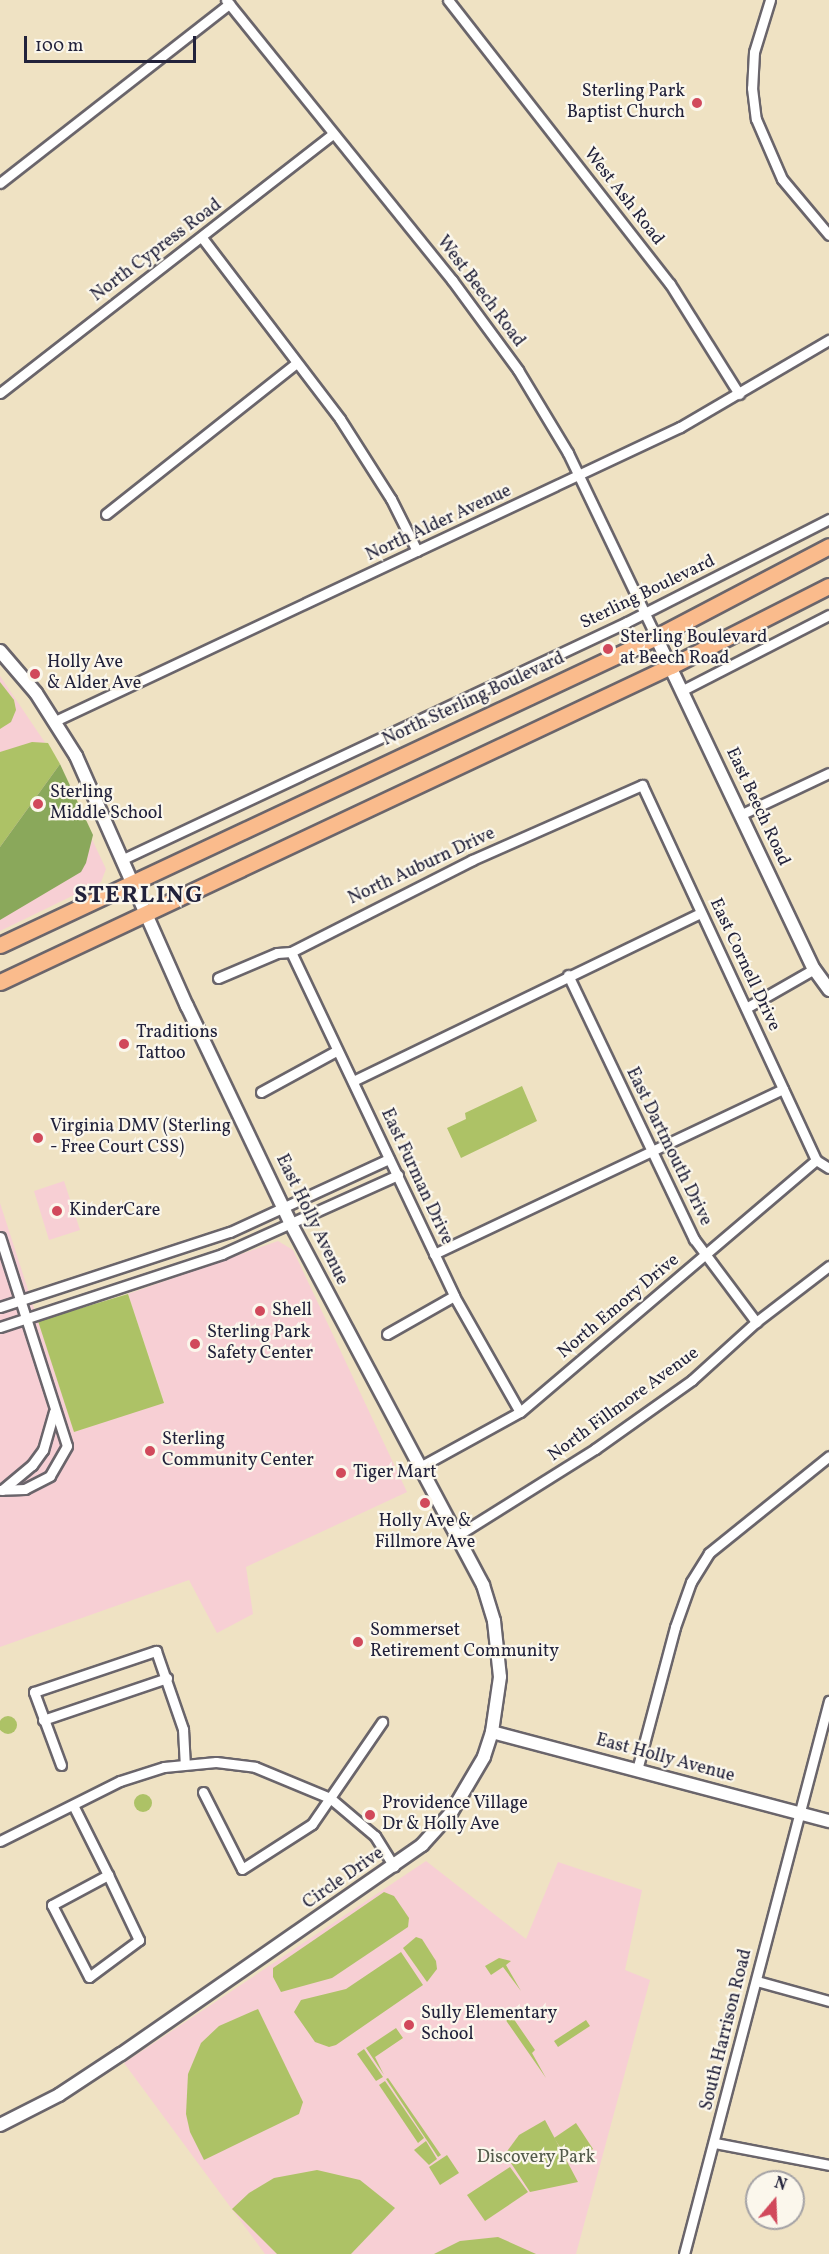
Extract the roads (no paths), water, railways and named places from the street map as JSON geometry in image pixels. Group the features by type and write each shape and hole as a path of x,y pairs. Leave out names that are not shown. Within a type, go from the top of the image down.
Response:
{"main road":[{"name":"North Sterling Boulevard","path":"0,945 656,637 829,546"},
{"path":"0,982 671,666 829,586"}],"street":[{"name":"West Ash Road","path":"448,0 670,284 739,394"},
{"path":"770,0 754,52 752,88 756,119 782,179 829,235"},
{"path":"0,183 228,2"},
{"name":"West Beech Road","path":"228,2 452,280 518,370 579,476 656,637"},
{"name":"North Cypress Road","path":"0,393 203,239 333,134"},
{"path":"203,239 295,364 340,419 391,499 417,551"},
{"name":"North Alder Avenue","path":"55,721 579,476 739,394 829,340"},
{"path":"106,514 295,364"},
{"name":"Sterling Boulevard","path":"121,860 644,613 829,519"},
{"path":"683,690 829,615"},
{"name":"East Beech Road","path":"656,637 814,969 829,990"},
{"name":"East Holly Avenue","path":"0,651 55,721 75,756 121,860 291,1224 418,1468 458,1535"},
{"path":"740,815 829,773"},
{"name":"East Cornell Drive","path":"642,785 816,1160"},
{"name":"North Auburn Drive","path":"218,978 277,953 291,952 472,860 642,785"},
{"path":"353,1081 568,975 701,913"},
{"name":"East Furman Drive","path":"291,952 454,1296 520,1412"},
{"path":"746,1008 814,969"},
{"name":"East Dartmouth Drive","path":"568,975 651,1153 704,1256 756,1322"},
{"path":"261,1092 336,1051"},
{"path":"434,1254 783,1089"},
{"path":"0,1306 199,1244 285,1209 389,1159"},
{"path":"816,1160 829,1168"},
{"name":"North Emory Drive","path":"418,1468 520,1412 816,1160"},
{"path":"0,1327 222,1254 398,1175"},
{"path":"0,1237 54,1412 66,1436 60,1464 40,1482 25,1489 1,1490"},
{"name":"North Fillmore Avenue","path":"458,1535 508,1506 692,1380 756,1322 829,1266"},
{"path":"387,1334 454,1296"},
{"path":"1,1490 32,1465 43,1450 54,1412"},
{"path":"637,1770 675,1627 691,1582 709,1553 829,1456"},
{"name":"Circle Drive","path":"0,2125 59,2095 394,1868 422,1845 451,1813 473,1779 492,1732 498,1699 497,1642 483,1585 458,1535"},
{"path":"61,1765 34,1692 156,1651 183,1729 185,1764"},
{"path":"43,1720 167,1678"},
{"name":"South Harrison Road","path":"684,2254 715,2143 829,1701"},
{"path":"202,1792 242,1869 312,1824 382,1722"},
{"name":"East Holly Avenue","path":"492,1732 829,1821"},
{"path":"0,1841 136,1775 185,1764 216,1762 255,1767 330,1798 371,1831 394,1868"},
{"path":"72,1805 108,1875 140,1940 89,1977 52,1905 108,1875"},
{"path":"757,1981 829,2001"},
{"path":"715,2143 829,2165"}],"place":[{"name":"Sterling Park Baptist Church","path":"697,103"},
{"name":"Sterling Boulevard at Beech Road","path":"608,649"},
{"name":"Holly Ave & Alder Ave","path":"35,674"},
{"name":"Sterling Middle School","path":"38,804"},
{"name":"Traditions Tattoo","path":"124,1044"},
{"name":"Virginia DMV (Sterling - Free Court CSS)","path":"38,1138"},
{"name":"KinderCare","path":"57,1211"},
{"name":"Shell","path":"260,1311"},
{"name":"Sterling Park Safety Center","path":"195,1344"},
{"name":"Sterling Community Center","path":"150,1451"},
{"name":"Tiger Mart","path":"341,1473"},
{"name":"Holly Ave & Fillmore Ave","path":"425,1503"},
{"name":"Sommerset Retirement Community","path":"358,1642"},
{"name":"Providence Village Dr & Holly Ave","path":"370,1815"},
{"name":"Sully Elementary School","path":"409,2025"}],"district":[{"name":"STERLING","path":"139,897"}],"park label":[{"name":"Discovery Park","path":"536,2158"}]}
